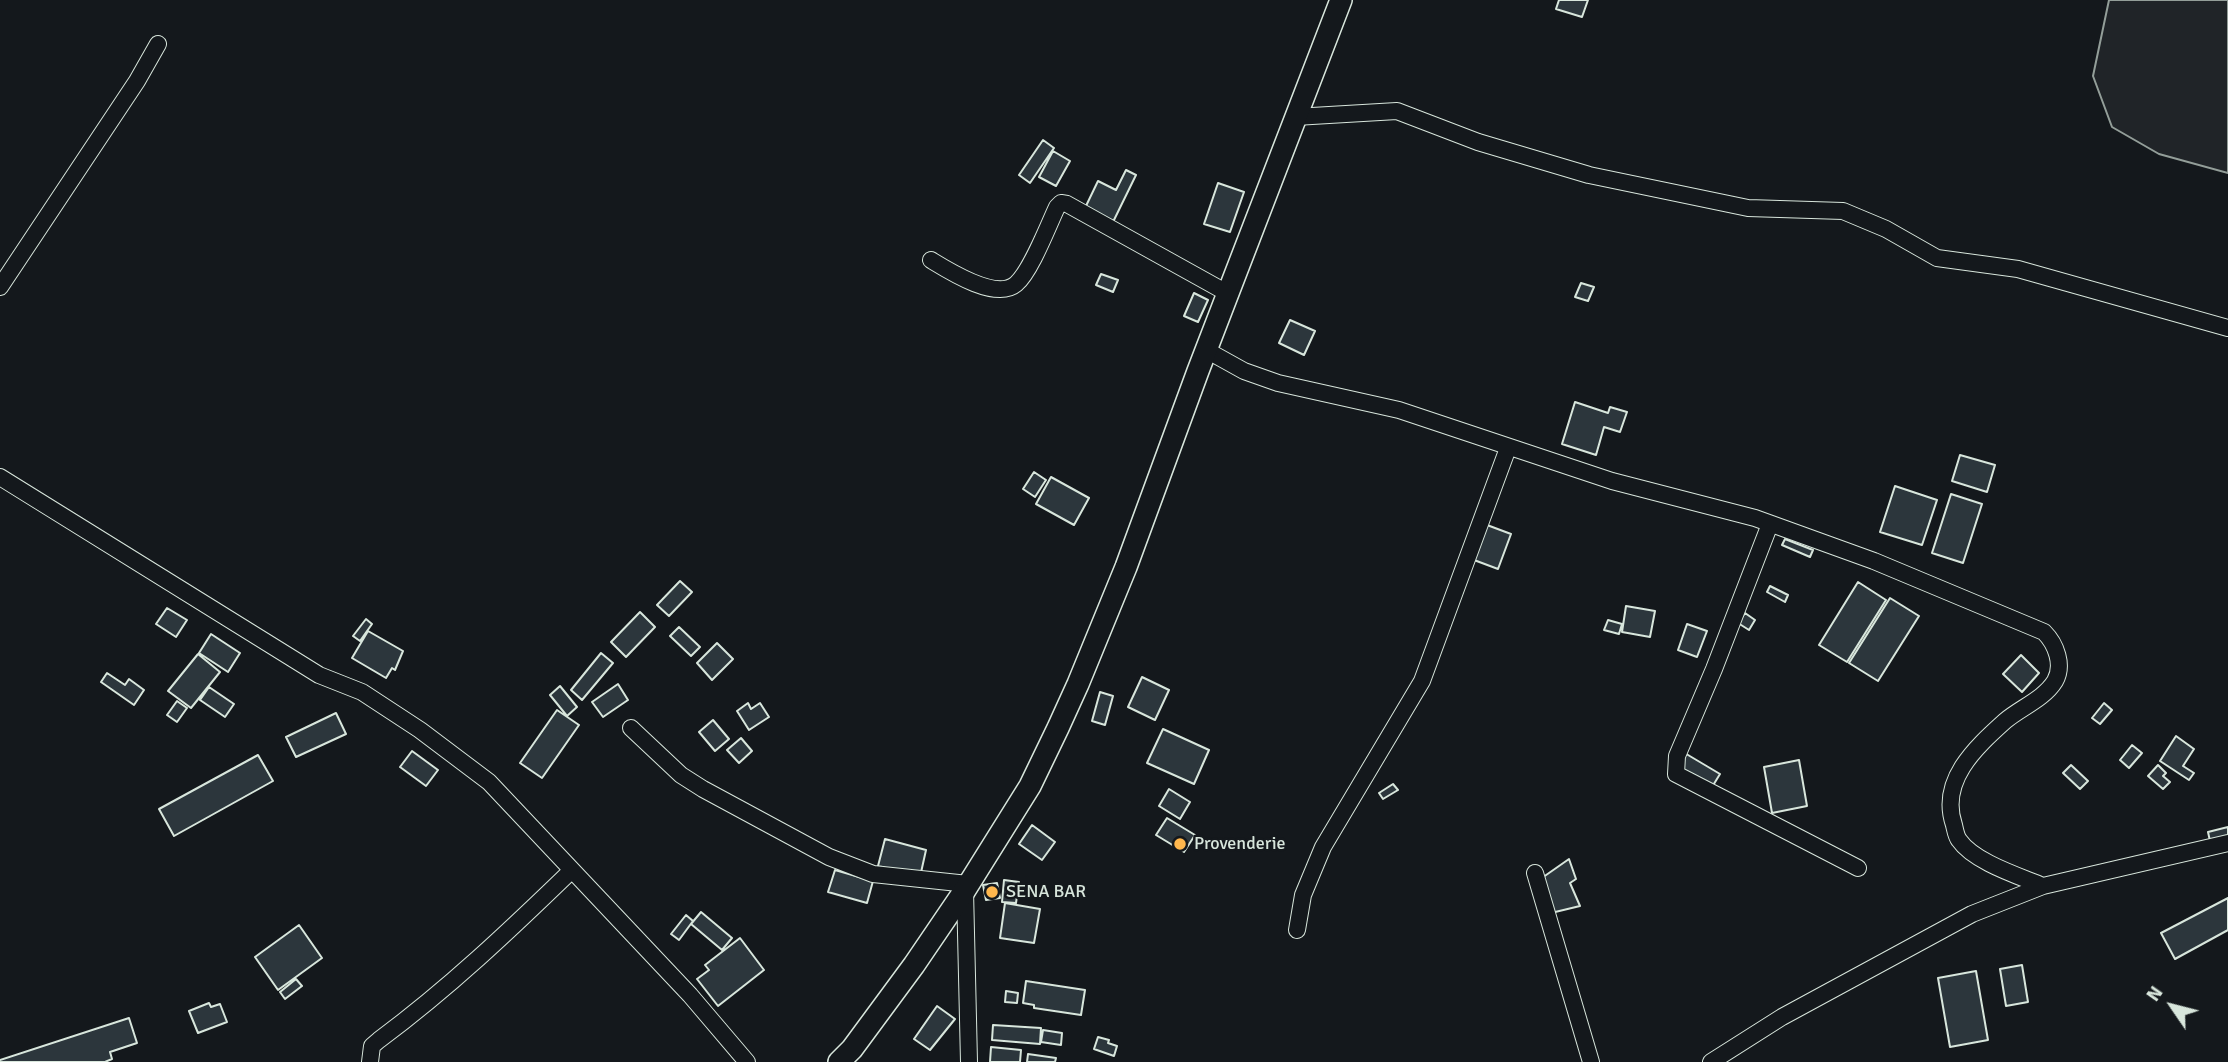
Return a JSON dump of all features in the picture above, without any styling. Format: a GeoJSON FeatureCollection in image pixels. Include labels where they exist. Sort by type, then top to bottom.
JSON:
{"type":"FeatureCollection","features":[{"type":"Feature","properties":{"kind":"main road"},"geometry":{"type":"LineString","coordinates":[[839,1062],[852,1049],[914,965],[1030,786],[1078,684],[1126,566],[1294,117],[1341,0]]}},
{"type":"Feature","properties":{"kind":"street"},"geometry":{"type":"LineString","coordinates":[[0,287],[137,81],[158,44]]}},
{"type":"Feature","properties":{"kind":"street"},"geometry":{"type":"LineString","coordinates":[[1294,117],[1397,111],[1478,142],[1589,175],[1748,208],[1843,211],[1886,229],[1937,258],[2018,269],[2228,328]]}},
{"type":"Feature","properties":{"kind":"street"},"geometry":{"type":"LineString","coordinates":[[931,260],[980,285],[1007,288],[1016,284],[1027,267],[1057,207],[1067,204],[1229,294]]}},
{"type":"Feature","properties":{"kind":"street"},"geometry":{"type":"LineString","coordinates":[[1208,351],[1244,370],[1278,383],[1399,410],[1612,481],[1770,524],[1874,561],[2044,632],[2053,641],[2057,652],[2058,669],[2055,681],[2006,720],[1966,760],[1951,788],[1950,815],[1959,840],[1979,857],[2043,886]]}},
{"type":"Feature","properties":{"kind":"street"},"geometry":{"type":"LineString","coordinates":[[1297,930],[1303,895],[1323,848],[1422,681],[1508,448]]}},
{"type":"Feature","properties":{"kind":"street"},"geometry":{"type":"LineString","coordinates":[[0,477],[237,626],[318,674],[362,692],[420,730],[489,782],[690,995],[747,1062]]}},
{"type":"Feature","properties":{"kind":"street"},"geometry":{"type":"LineString","coordinates":[[1770,524],[1677,756],[1676,774],[1858,868]]}},
{"type":"Feature","properties":{"kind":"street"},"geometry":{"type":"LineString","coordinates":[[631,728],[681,775],[829,857],[873,874],[966,887],[969,1062]]}},
{"type":"Feature","properties":{"kind":"street"},"geometry":{"type":"LineString","coordinates":[[1711,1062],[1782,1017],[1972,914],[2043,886],[2228,843]]}},
{"type":"Feature","properties":{"kind":"street"},"geometry":{"type":"LineString","coordinates":[[370,1062],[372,1046],[429,1003],[483,956],[572,870]]}},
{"type":"Feature","properties":{"kind":"street"},"geometry":{"type":"LineString","coordinates":[[1535,873],[1591,1062]]}},
{"type":"Feature","properties":{"kind":"shaded area"},"geometry":{"type":"Polygon","coordinates":[[[2109,0],[2228,0],[2228,173],[2159,154],[2112,127],[2093,76],[2109,0]]]}},
{"type":"Feature","properties":{"kind":"building"},"geometry":{"type":"Polygon","coordinates":[[[1559,0],[1588,0],[1582,17],[1556,9],[1559,0]]]}},
{"type":"Feature","properties":{"kind":"building"},"geometry":{"type":"Polygon","coordinates":[[[1043,140],[1054,148],[1030,183],[1019,175],[1043,140]]]}},
{"type":"Feature","properties":{"kind":"building"},"geometry":{"type":"Polygon","coordinates":[[[1053,151],[1070,161],[1056,186],[1039,177],[1053,151]]]}},
{"type":"Feature","properties":{"kind":"building"},"geometry":{"type":"Polygon","coordinates":[[[1126,170],[1136,175],[1113,222],[1085,208],[1098,181],[1116,190],[1126,170]]]}},
{"type":"Feature","properties":{"kind":"building"},"geometry":{"type":"Polygon","coordinates":[[[1218,183],[1244,192],[1230,232],[1204,224],[1218,183]]]}},
{"type":"Feature","properties":{"kind":"building"},"geometry":{"type":"Polygon","coordinates":[[[1101,274],[1118,280],[1113,292],[1096,285],[1101,274]]]}},
{"type":"Feature","properties":{"kind":"building"},"geometry":{"type":"Polygon","coordinates":[[[1581,283],[1594,287],[1588,301],[1575,297],[1581,283]]]}},
{"type":"Feature","properties":{"kind":"building"},"geometry":{"type":"Polygon","coordinates":[[[1194,293],[1208,300],[1198,322],[1184,316],[1194,293]]]}},
{"type":"Feature","properties":{"kind":"building"},"geometry":{"type":"Polygon","coordinates":[[[1290,320],[1315,331],[1304,355],[1279,343],[1290,320]]]}},
{"type":"Feature","properties":{"kind":"building"},"geometry":{"type":"Polygon","coordinates":[[[1575,402],[1608,413],[1610,407],[1627,412],[1620,432],[1604,427],[1596,455],[1562,444],[1575,402]]]}},
{"type":"Feature","properties":{"kind":"building"},"geometry":{"type":"Polygon","coordinates":[[[1960,455],[1995,465],[1987,492],[1952,481],[1960,455]]]}},
{"type":"Feature","properties":{"kind":"building"},"geometry":{"type":"Polygon","coordinates":[[[1034,472],[1046,480],[1035,497],[1023,489],[1034,472]]]}},
{"type":"Feature","properties":{"kind":"building"},"geometry":{"type":"Polygon","coordinates":[[[1051,477],[1089,498],[1074,525],[1036,504],[1051,477]]]}},
{"type":"Feature","properties":{"kind":"building"},"geometry":{"type":"Polygon","coordinates":[[[1895,486],[1937,500],[1922,545],[1880,532],[1895,486]]]}},
{"type":"Feature","properties":{"kind":"building"},"geometry":{"type":"Polygon","coordinates":[[[1951,494],[1982,504],[1963,563],[1932,553],[1951,494]]]}},
{"type":"Feature","properties":{"kind":"building"},"geometry":{"type":"Polygon","coordinates":[[[1487,525],[1511,534],[1498,569],[1474,560],[1487,525]]]}},
{"type":"Feature","properties":{"kind":"building"},"geometry":{"type":"Polygon","coordinates":[[[1785,539],[1813,550],[1810,557],[1782,545],[1785,539]]]}},
{"type":"Feature","properties":{"kind":"building"},"geometry":{"type":"Polygon","coordinates":[[[680,581],[692,592],[669,616],[657,605],[680,581]]]}},
{"type":"Feature","properties":{"kind":"building"},"geometry":{"type":"Polygon","coordinates":[[[1858,582],[1886,600],[1847,662],[1819,645],[1858,582]]]}},
{"type":"Feature","properties":{"kind":"building"},"geometry":{"type":"Polygon","coordinates":[[[1770,586],[1788,595],[1785,602],[1767,592],[1770,586]]]}},
{"type":"Feature","properties":{"kind":"building"},"geometry":{"type":"Polygon","coordinates":[[[1890,598],[1919,616],[1878,681],[1849,663],[1890,598]]]}},
{"type":"Feature","properties":{"kind":"building"},"geometry":{"type":"Polygon","coordinates":[[[1626,606],[1655,611],[1650,637],[1622,632],[1626,606]]]}},
{"type":"Feature","properties":{"kind":"building"},"geometry":{"type":"Polygon","coordinates":[[[167,608],[187,620],[176,637],[156,624],[167,608]]]}},
{"type":"Feature","properties":{"kind":"building"},"geometry":{"type":"Polygon","coordinates":[[[640,612],[655,627],[626,657],[611,642],[640,612]]]}},
{"type":"Feature","properties":{"kind":"building"},"geometry":{"type":"Polygon","coordinates":[[[1745,613],[1755,620],[1749,630],[1738,623],[1745,613]]]}},
{"type":"Feature","properties":{"kind":"building"},"geometry":{"type":"Polygon","coordinates":[[[366,619],[372,624],[360,641],[353,636],[366,619]]]}},
{"type":"Feature","properties":{"kind":"building"},"geometry":{"type":"Polygon","coordinates":[[[1608,620],[1622,624],[1619,634],[1604,630],[1608,620]]]}},
{"type":"Feature","properties":{"kind":"building"},"geometry":{"type":"Polygon","coordinates":[[[1687,624],[1707,631],[1697,657],[1678,650],[1687,624]]]}},
{"type":"Feature","properties":{"kind":"building"},"geometry":{"type":"Polygon","coordinates":[[[679,627],[700,647],[691,656],[670,636],[679,627]]]}},
{"type":"Feature","properties":{"kind":"building"},"geometry":{"type":"Polygon","coordinates":[[[368,631],[403,651],[395,670],[392,668],[386,678],[352,658],[368,631]]]}},
{"type":"Feature","properties":{"kind":"building"},"geometry":{"type":"Polygon","coordinates":[[[211,634],[240,653],[228,672],[199,653],[211,634]]]}},
{"type":"Feature","properties":{"kind":"building"},"geometry":{"type":"Polygon","coordinates":[[[717,643],[733,659],[712,680],[697,663],[717,643]]]}},
{"type":"Feature","properties":{"kind":"building"},"geometry":{"type":"Polygon","coordinates":[[[601,653],[613,663],[582,700],[571,690],[601,653]]]}},
{"type":"Feature","properties":{"kind":"building"},"geometry":{"type":"Polygon","coordinates":[[[198,654],[220,672],[191,708],[168,691],[198,654]]]}},
{"type":"Feature","properties":{"kind":"building"},"geometry":{"type":"Polygon","coordinates":[[[2021,655],[2039,673],[2022,692],[2003,674],[2021,655]]]}},
{"type":"Feature","properties":{"kind":"building"},"geometry":{"type":"Polygon","coordinates":[[[107,673],[125,685],[129,679],[144,690],[134,705],[101,682],[107,673]]]}},
{"type":"Feature","properties":{"kind":"building"},"geometry":{"type":"Polygon","coordinates":[[[1142,677],[1169,690],[1155,720],[1128,707],[1142,677]]]}},
{"type":"Feature","properties":{"kind":"building"},"geometry":{"type":"Polygon","coordinates":[[[618,684],[628,700],[603,717],[592,702],[618,684]]]}},
{"type":"Feature","properties":{"kind":"building"},"geometry":{"type":"Polygon","coordinates":[[[560,686],[577,707],[567,716],[550,695],[560,686]]]}},
{"type":"Feature","properties":{"kind":"building"},"geometry":{"type":"Polygon","coordinates":[[[209,687],[234,704],[225,717],[200,700],[209,687]]]}},
{"type":"Feature","properties":{"kind":"building"},"geometry":{"type":"Polygon","coordinates":[[[1100,692],[1113,696],[1105,725],[1092,721],[1100,692]]]}},
{"type":"Feature","properties":{"kind":"building"},"geometry":{"type":"Polygon","coordinates":[[[177,701],[187,708],[177,722],[167,715],[177,701]]]}},
{"type":"Feature","properties":{"kind":"building"},"geometry":{"type":"Polygon","coordinates":[[[748,703],[751,709],[760,703],[769,717],[749,730],[737,711],[748,703]]]}},
{"type":"Feature","properties":{"kind":"building"},"geometry":{"type":"Polygon","coordinates":[[[2104,703],[2112,710],[2100,724],[2092,718],[2104,703]]]}},
{"type":"Feature","properties":{"kind":"building"},"geometry":{"type":"Polygon","coordinates":[[[557,710],[579,725],[542,778],[520,763],[557,710]]]}},
{"type":"Feature","properties":{"kind":"building"},"geometry":{"type":"Polygon","coordinates":[[[336,713],[346,734],[296,757],[286,737],[336,713]]]}},
{"type":"Feature","properties":{"kind":"building"},"geometry":{"type":"Polygon","coordinates":[[[713,720],[729,739],[715,751],[699,732],[713,720]]]}},
{"type":"Feature","properties":{"kind":"building"},"geometry":{"type":"Polygon","coordinates":[[[1163,729],[1209,750],[1194,784],[1147,763],[1163,729]]]}},
{"type":"Feature","properties":{"kind":"building"},"geometry":{"type":"Polygon","coordinates":[[[2176,736],[2194,749],[2183,766],[2194,773],[2189,780],[2160,761],[2176,736]]]}},
{"type":"Feature","properties":{"kind":"building"},"geometry":{"type":"Polygon","coordinates":[[[741,738],[752,751],[739,763],[727,750],[741,738]]]}},
{"type":"Feature","properties":{"kind":"building"},"geometry":{"type":"Polygon","coordinates":[[[2132,745],[2142,753],[2129,768],[2120,760],[2132,745]]]}},
{"type":"Feature","properties":{"kind":"building"},"geometry":{"type":"Polygon","coordinates":[[[412,751],[438,770],[426,786],[400,767],[412,751]]]}},
{"type":"Feature","properties":{"kind":"building"},"geometry":{"type":"Polygon","coordinates":[[[1683,752],[1720,774],[1709,792],[1672,770],[1683,752]]]}},
{"type":"Feature","properties":{"kind":"building"},"geometry":{"type":"Polygon","coordinates":[[[258,755],[273,781],[174,836],[159,809],[258,755]]]}},
{"type":"Feature","properties":{"kind":"building"},"geometry":{"type":"Polygon","coordinates":[[[1799,760],[1807,806],[1772,813],[1764,767],[1799,760]]]}},
{"type":"Feature","properties":{"kind":"building"},"geometry":{"type":"Polygon","coordinates":[[[2071,765],[2088,781],[2080,789],[2063,773],[2071,765]]]}},
{"type":"Feature","properties":{"kind":"building"},"geometry":{"type":"Polygon","coordinates":[[[2158,765],[2166,773],[2163,776],[2170,782],[2163,789],[2148,776],[2158,765]]]}},
{"type":"Feature","properties":{"kind":"building"},"geometry":{"type":"Polygon","coordinates":[[[1393,784],[1398,790],[1383,799],[1379,793],[1393,784]]]}},
{"type":"Feature","properties":{"kind":"building"},"geometry":{"type":"Polygon","coordinates":[[[1169,789],[1190,802],[1180,819],[1159,806],[1169,789]]]}},
{"type":"Feature","properties":{"kind":"building","name":"Provenderie"},"geometry":{"type":"Polygon","coordinates":[[[1167,818],[1195,835],[1184,852],[1156,835],[1167,818]]]}},
{"type":"Feature","properties":{"kind":"building"},"geometry":{"type":"Polygon","coordinates":[[[1032,825],[1055,842],[1042,860],[1019,844],[1032,825]]]}},
{"type":"Feature","properties":{"kind":"building"},"geometry":{"type":"Polygon","coordinates":[[[2228,827],[2228,837],[2210,841],[2208,832],[2228,827]]]}},
{"type":"Feature","properties":{"kind":"building"},"geometry":{"type":"Polygon","coordinates":[[[885,839],[926,850],[920,877],[878,866],[885,839]]]}},
{"type":"Feature","properties":{"kind":"building"},"geometry":{"type":"Polygon","coordinates":[[[1569,859],[1576,879],[1570,883],[1580,906],[1551,913],[1539,880],[1569,859]]]}},
{"type":"Feature","properties":{"kind":"building"},"geometry":{"type":"Polygon","coordinates":[[[835,870],[873,881],[867,903],[828,892],[835,870]]]}},
{"type":"Feature","properties":{"kind":"building"},"geometry":{"type":"Polygon","coordinates":[[[1004,880],[1019,882],[1016,903],[1002,902],[1004,880]]]}},
{"type":"Feature","properties":{"kind":"building","name":"SENA BAR"},"geometry":{"type":"Polygon","coordinates":[[[997,883],[1000,898],[986,900],[983,885],[997,883]]]}},
{"type":"Feature","properties":{"kind":"building"},"geometry":{"type":"Polygon","coordinates":[[[2228,898],[2228,930],[2175,959],[2161,933],[2228,898]]]}},
{"type":"Feature","properties":{"kind":"building"},"geometry":{"type":"Polygon","coordinates":[[[1005,903],[1040,909],[1034,943],[1000,938],[1005,903]]]}},
{"type":"Feature","properties":{"kind":"building"},"geometry":{"type":"Polygon","coordinates":[[[701,912],[732,938],[722,950],[691,924],[701,912]]]}},
{"type":"Feature","properties":{"kind":"building"},"geometry":{"type":"Polygon","coordinates":[[[686,915],[693,921],[679,940],[671,934],[686,915]]]}},
{"type":"Feature","properties":{"kind":"building"},"geometry":{"type":"Polygon","coordinates":[[[299,925],[322,958],[278,990],[255,957],[299,925]]]}},
{"type":"Feature","properties":{"kind":"building"},"geometry":{"type":"Polygon","coordinates":[[[740,938],[764,970],[718,1006],[697,979],[709,970],[705,965],[740,938]]]}},
{"type":"Feature","properties":{"kind":"building"},"geometry":{"type":"Polygon","coordinates":[[[2022,965],[2028,1002],[2006,1006],[2000,969],[2022,965]]]}},
{"type":"Feature","properties":{"kind":"building"},"geometry":{"type":"Polygon","coordinates":[[[1976,971],[1988,1040],[1950,1047],[1938,978],[1976,971]]]}},
{"type":"Feature","properties":{"kind":"building"},"geometry":{"type":"Polygon","coordinates":[[[296,979],[302,986],[285,999],[280,992],[296,979]]]}},
{"type":"Feature","properties":{"kind":"building"},"geometry":{"type":"Polygon","coordinates":[[[1026,981],[1085,990],[1081,1015],[1034,1008],[1034,1005],[1023,1003],[1026,981]]]}},
{"type":"Feature","properties":{"kind":"building"},"geometry":{"type":"Polygon","coordinates":[[[1006,991],[1018,993],[1017,1003],[1005,1002],[1006,991]]]}},
{"type":"Feature","properties":{"kind":"building"},"geometry":{"type":"Polygon","coordinates":[[[209,1003],[211,1007],[220,1004],[227,1022],[198,1033],[189,1011],[209,1003]]]}},
{"type":"Feature","properties":{"kind":"building"},"geometry":{"type":"Polygon","coordinates":[[[937,1006],[955,1019],[930,1050],[914,1039],[937,1006]]]}},
{"type":"Feature","properties":{"kind":"building"},"geometry":{"type":"Polygon","coordinates":[[[129,1018],[137,1043],[110,1052],[112,1059],[105,1062],[0,1062],[0,1060],[129,1018]]]}},
{"type":"Feature","properties":{"kind":"building"},"geometry":{"type":"Polygon","coordinates":[[[993,1025],[1041,1028],[1040,1044],[992,1040],[993,1025]]]}},
{"type":"Feature","properties":{"kind":"building"},"geometry":{"type":"Polygon","coordinates":[[[1043,1030],[1062,1033],[1061,1045],[1041,1042],[1043,1030]]]}},
{"type":"Feature","properties":{"kind":"building"},"geometry":{"type":"Polygon","coordinates":[[[1098,1037],[1117,1046],[1114,1056],[1094,1049],[1098,1037]]]}},
{"type":"Feature","properties":{"kind":"building"},"geometry":{"type":"Polygon","coordinates":[[[991,1047],[1021,1050],[1020,1062],[990,1062],[991,1047]]]}},
{"type":"Feature","properties":{"kind":"building"},"geometry":{"type":"Polygon","coordinates":[[[1028,1054],[1056,1058],[1055,1062],[1027,1062],[1028,1054]]]}},
{"type":"Feature","properties":{"kind":"place","name":"Provenderie"},"geometry":{"type":"Point","coordinates":[1180,844]}},
{"type":"Feature","properties":{"kind":"place","name":"SENA BAR"},"geometry":{"type":"Point","coordinates":[992,892]}}]}
